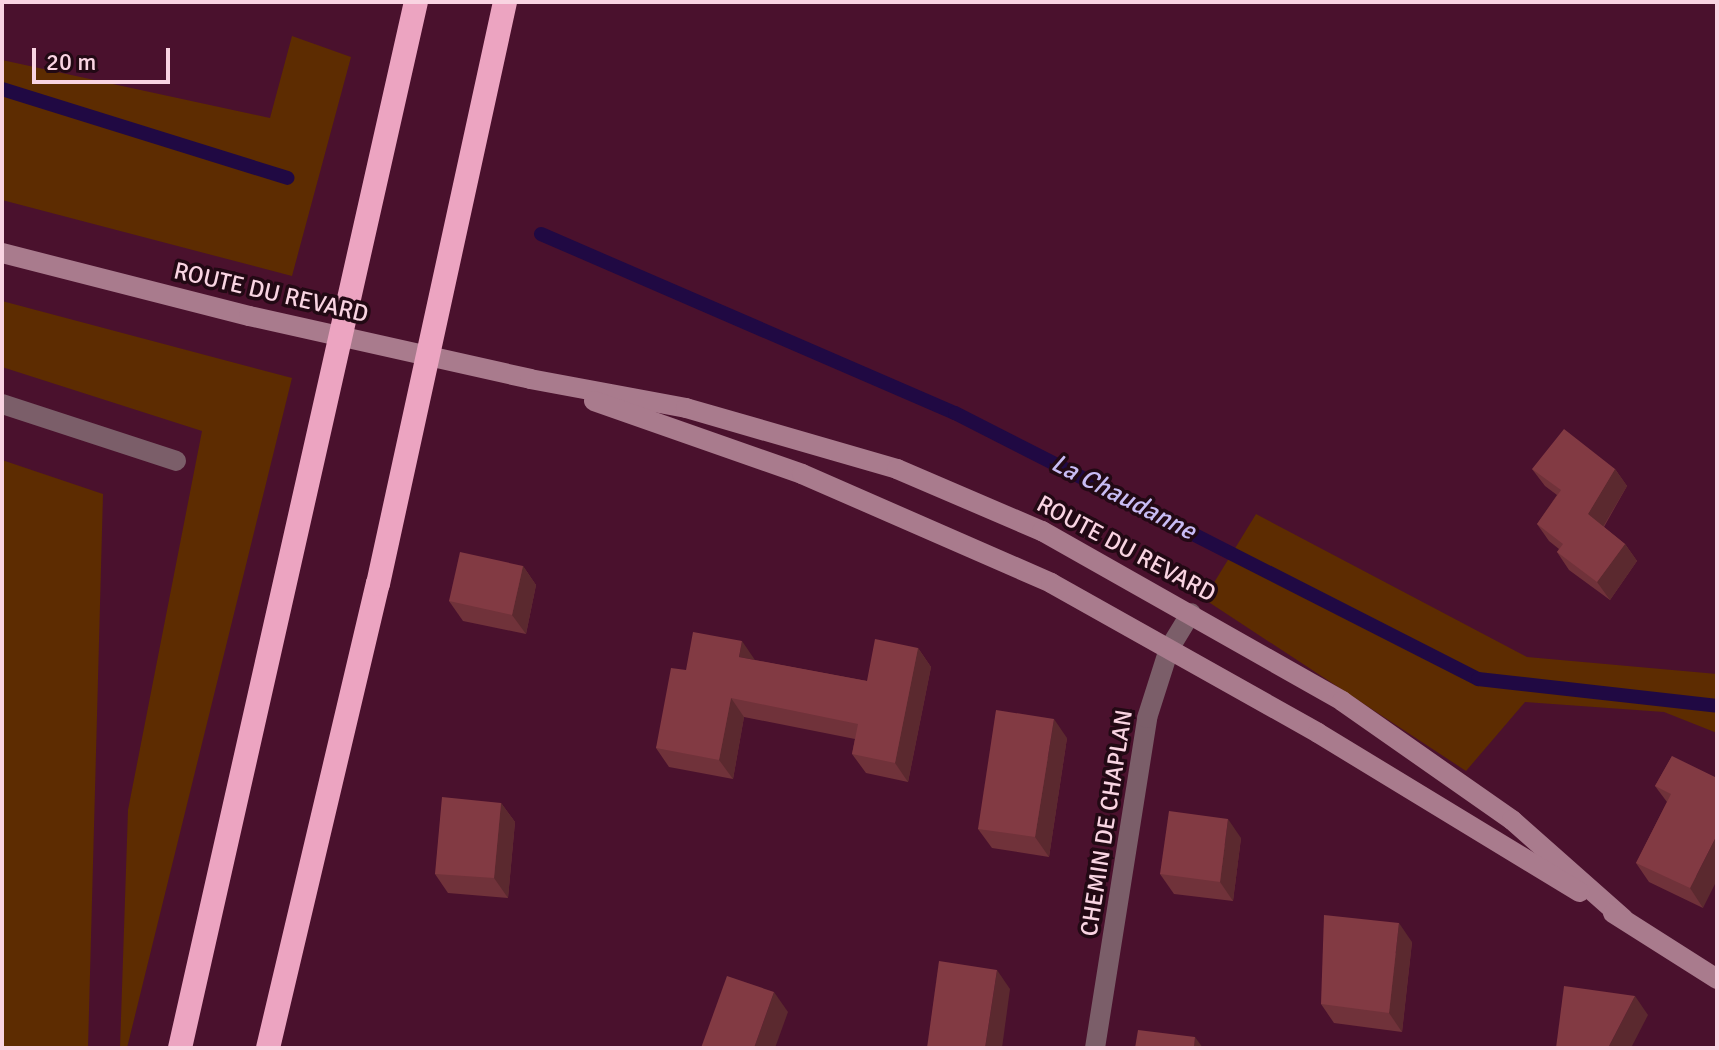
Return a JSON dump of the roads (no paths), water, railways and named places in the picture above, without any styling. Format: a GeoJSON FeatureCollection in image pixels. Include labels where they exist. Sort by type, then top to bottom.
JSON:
{"type":"FeatureCollection","features":[{"type":"Feature","properties":{"kind":"highway"},"geometry":{"type":"LineString","coordinates":[[180,1048],[416,2]]}},
{"type":"Feature","properties":{"kind":"highway"},"geometry":{"type":"LineString","coordinates":[[268,1048],[378,584],[505,2]]}},
{"type":"Feature","properties":{"kind":"main road","name":"ROUTE DU REVARD"},"geometry":{"type":"LineString","coordinates":[[2,253],[249,316],[530,379],[686,408],[897,469],[1042,531],[1191,613],[1419,750],[1512,820],[1624,919]]}},
{"type":"Feature","properties":{"kind":"main road","name":"ROUTE DU REVARD"},"geometry":{"type":"LineString","coordinates":[[530,379],[802,474],[949,534],[1051,583],[1169,649],[1624,919],[1717,979]]}},
{"type":"Feature","properties":{"kind":"street"},"geometry":{"type":"LineString","coordinates":[[2,404],[176,461]]}},
{"type":"Feature","properties":{"kind":"street","name":"CHEMIN DE CHAPLAN"},"geometry":{"type":"LineString","coordinates":[[1095,1048],[1147,718],[1169,649],[1191,613]]}},
{"type":"Feature","properties":{"kind":"waterway"},"geometry":{"type":"LineString","coordinates":[[2,89],[287,178]]}},
{"type":"Feature","properties":{"kind":"waterway","name":"La Chaudanne"},"geometry":{"type":"LineString","coordinates":[[541,234],[955,413],[1478,679],[1717,706]]}}]}
